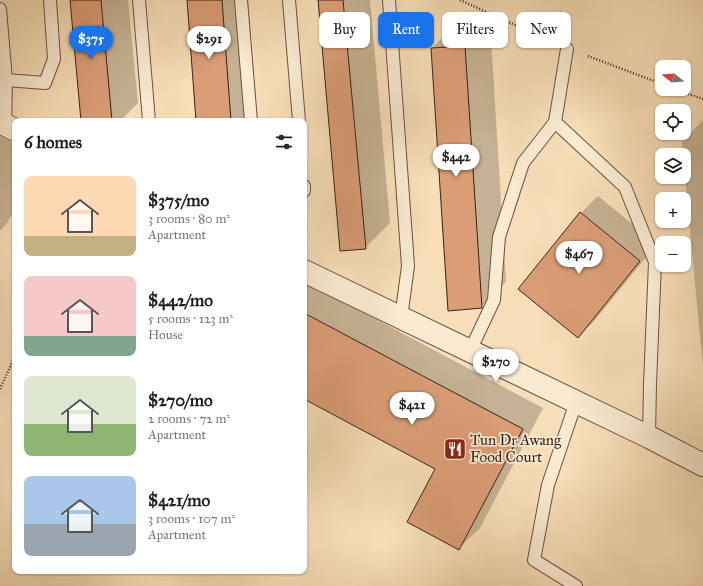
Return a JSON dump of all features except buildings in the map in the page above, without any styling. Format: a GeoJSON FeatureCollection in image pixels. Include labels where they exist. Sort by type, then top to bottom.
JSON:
{"type":"FeatureCollection","features":[{"type":"Feature","properties":{"kind":"street"},"geometry":{"type":"LineString","coordinates":[[307,273],[649,437],[703,465]]}},
{"type":"Feature","properties":{"kind":"lane"},"geometry":{"type":"LineString","coordinates":[[6,80],[45,83],[54,59],[50,0]]}},
{"type":"Feature","properties":{"kind":"lane"},"geometry":{"type":"LineString","coordinates":[[138,0],[149,118]]}},
{"type":"Feature","properties":{"kind":"lane"},"geometry":{"type":"LineString","coordinates":[[241,0],[251,118]]}},
{"type":"Feature","properties":{"kind":"lane"},"geometry":{"type":"LineString","coordinates":[[289,0],[299,118]]}},
{"type":"Feature","properties":{"kind":"lane"},"geometry":{"type":"LineString","coordinates":[[389,0],[408,266],[401,318]]}},
{"type":"Feature","properties":{"kind":"lane"},"geometry":{"type":"LineString","coordinates":[[0,9],[6,80],[7,126]]}},
{"type":"Feature","properties":{"kind":"lane"},"geometry":{"type":"LineString","coordinates":[[470,351],[494,300],[498,237],[522,164],[555,122],[567,48]]}},
{"type":"Feature","properties":{"kind":"lane"},"geometry":{"type":"LineString","coordinates":[[555,122],[625,187],[655,262],[649,437]]}},
{"type":"Feature","properties":{"kind":"lane"},"geometry":{"type":"LineString","coordinates":[[576,402],[548,485],[534,560],[576,586]]}},
{"type":"Feature","properties":{"kind":"path"},"geometry":{"type":"LineString","coordinates":[[691,95],[703,99]]}},
{"type":"Feature","properties":{"kind":"path"},"geometry":{"type":"LineString","coordinates":[[0,389],[12,363]]}},
{"type":"Feature","properties":{"kind":"place","name":"Tun Dr Awang Food Court"},"geometry":{"type":"Point","coordinates":[455,449]}}]}
